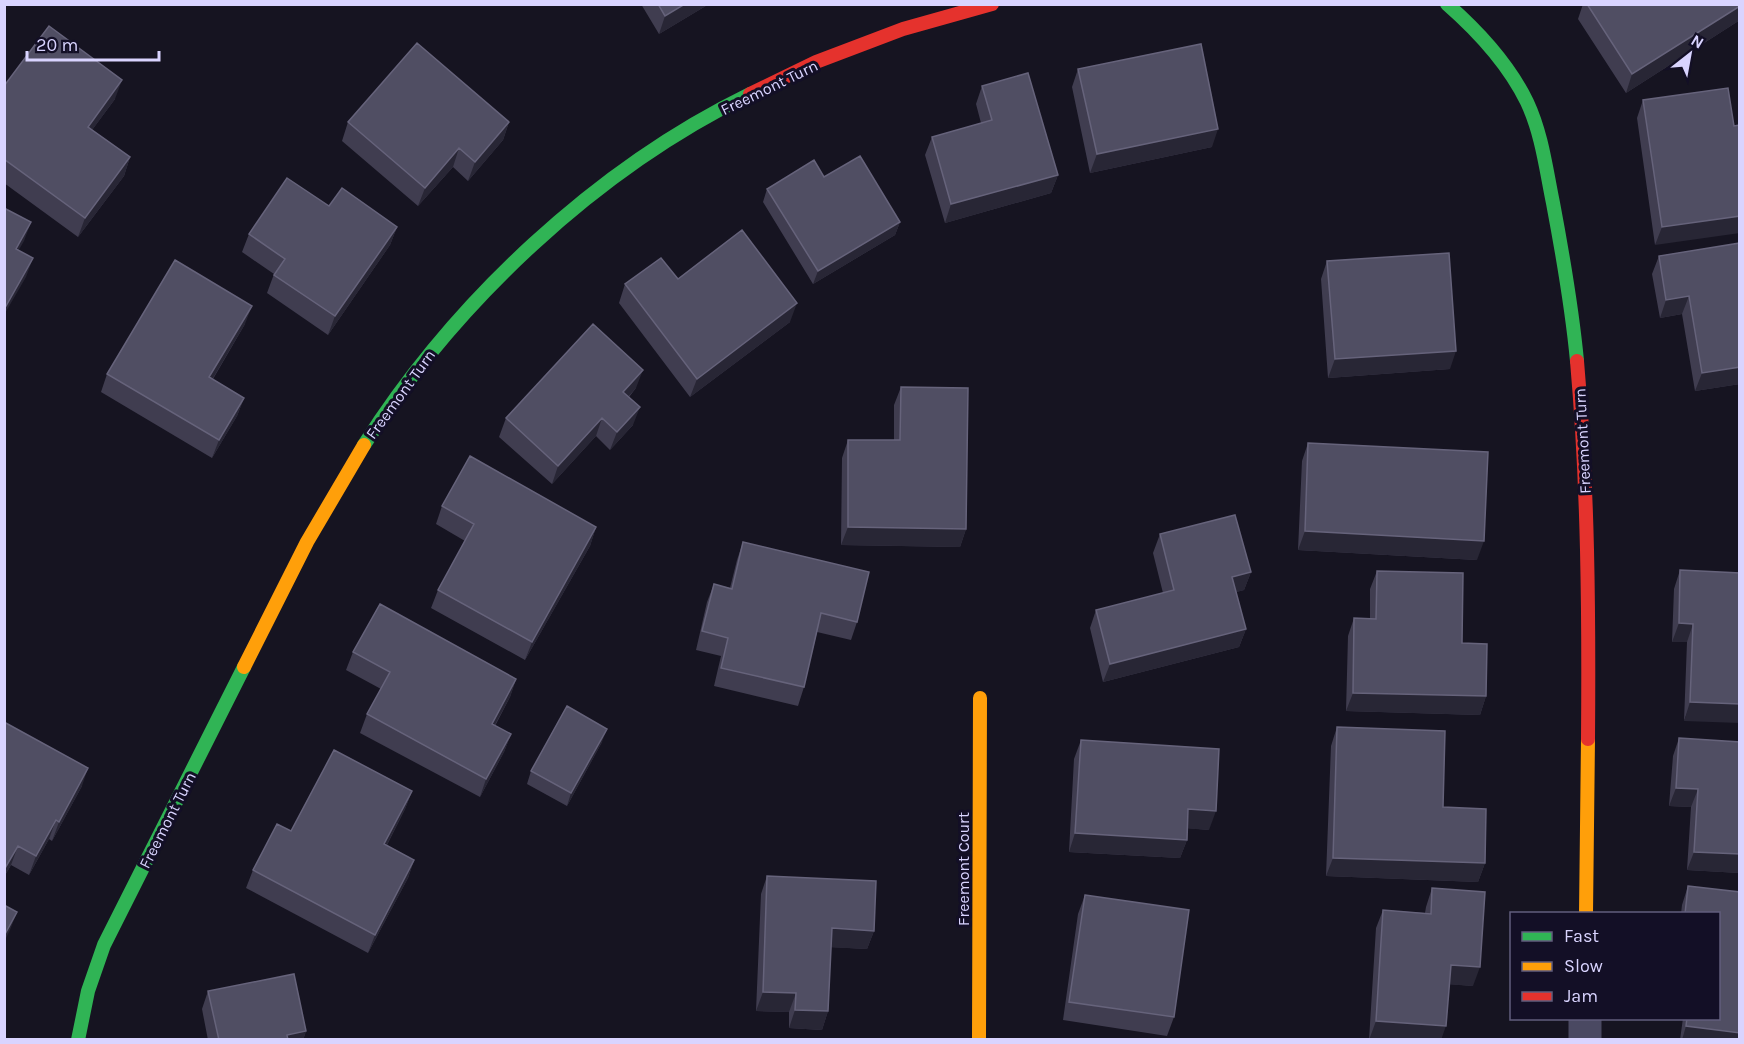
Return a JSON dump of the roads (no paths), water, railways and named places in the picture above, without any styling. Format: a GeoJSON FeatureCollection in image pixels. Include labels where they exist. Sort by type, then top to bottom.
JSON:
{"type":"FeatureCollection","features":[{"type":"Feature","properties":{"kind":"street","name":"Freemont Turn"},"geometry":{"type":"LineString","coordinates":[[78,1040],[90,977],[104,945],[303,548],[351,465],[387,409],[465,309],[506,268],[591,195],[680,134],[721,110],[763,88],[863,43],[942,16],[992,4]]}},
{"type":"Feature","properties":{"kind":"street","name":"Freemont Turn"},"geometry":{"type":"LineString","coordinates":[[1447,4],[1489,43],[1510,72],[1528,105],[1538,133],[1565,261],[1579,392],[1586,528],[1588,596],[1586,912]]}},
{"type":"Feature","properties":{"kind":"street","name":"Freemont Court"},"geometry":{"type":"LineString","coordinates":[[979,1040],[980,698]]}},
{"type":"Feature","properties":{"kind":"street"},"geometry":{"type":"LineString","coordinates":[[1585,1020],[1585,1040]]}}]}
